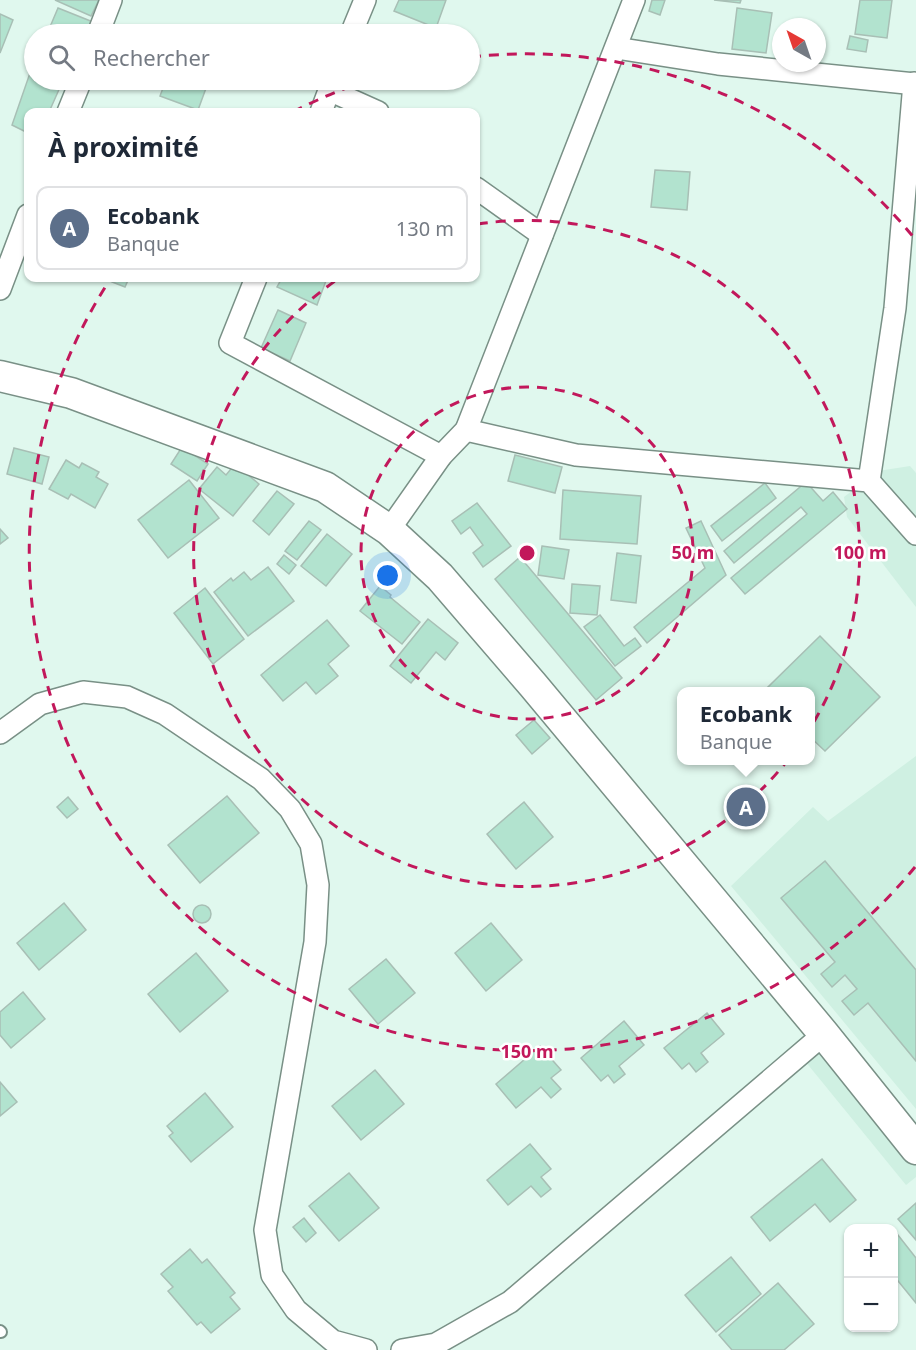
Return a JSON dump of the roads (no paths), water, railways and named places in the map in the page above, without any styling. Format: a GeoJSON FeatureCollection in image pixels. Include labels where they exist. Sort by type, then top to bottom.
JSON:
{"type":"FeatureCollection","features":[{"type":"Feature","properties":{"kind":"main road"},"geometry":{"type":"LineString","coordinates":[[0,376],[71,393],[325,487],[389,530],[440,577],[533,685],[824,1034],[916,1149]]}},
{"type":"Feature","properties":{"kind":"street"},"geometry":{"type":"LineString","coordinates":[[102,24],[111,0]]}},
{"type":"Feature","properties":{"kind":"street"},"geometry":{"type":"LineString","coordinates":[[355,24],[364,0]]}},
{"type":"Feature","properties":{"kind":"street"},"geometry":{"type":"LineString","coordinates":[[389,530],[441,456],[466,430],[634,0]]}},
{"type":"Feature","properties":{"kind":"street"},"geometry":{"type":"LineString","coordinates":[[616,48],[718,64],[915,84],[895,309],[869,481]]}},
{"type":"Feature","properties":{"kind":"street"},"geometry":{"type":"LineString","coordinates":[[70,108],[77,90]]}},
{"type":"Feature","properties":{"kind":"street"},"geometry":{"type":"LineString","coordinates":[[322,108],[329,90]]}},
{"type":"Feature","properties":{"kind":"street"},"geometry":{"type":"LineString","coordinates":[[340,90],[371,108]]}},
{"type":"Feature","properties":{"kind":"street"},"geometry":{"type":"LineString","coordinates":[[480,191],[542,235]]}},
{"type":"Feature","properties":{"kind":"street"},"geometry":{"type":"LineString","coordinates":[[0,289],[24,226]]}},
{"type":"Feature","properties":{"kind":"street"},"geometry":{"type":"LineString","coordinates":[[254,282],[230,343],[441,456]]}},
{"type":"Feature","properties":{"kind":"street"},"geometry":{"type":"LineString","coordinates":[[466,430],[576,455],[869,481],[916,534]]}},
{"type":"Feature","properties":{"kind":"street"},"geometry":{"type":"LineString","coordinates":[[0,732],[40,704],[82,692],[127,696],[165,714],[261,779],[290,809],[311,844],[318,885],[315,942],[265,1230],[272,1275],[296,1310],[333,1341],[366,1350]]}},
{"type":"Feature","properties":{"kind":"street"},"geometry":{"type":"LineString","coordinates":[[402,1350],[436,1344],[510,1302],[824,1034]]}},
{"type":"Feature","properties":{"kind":"place","name":"Ecobank"},"geometry":{"type":"Point","coordinates":[746,807]}}]}
